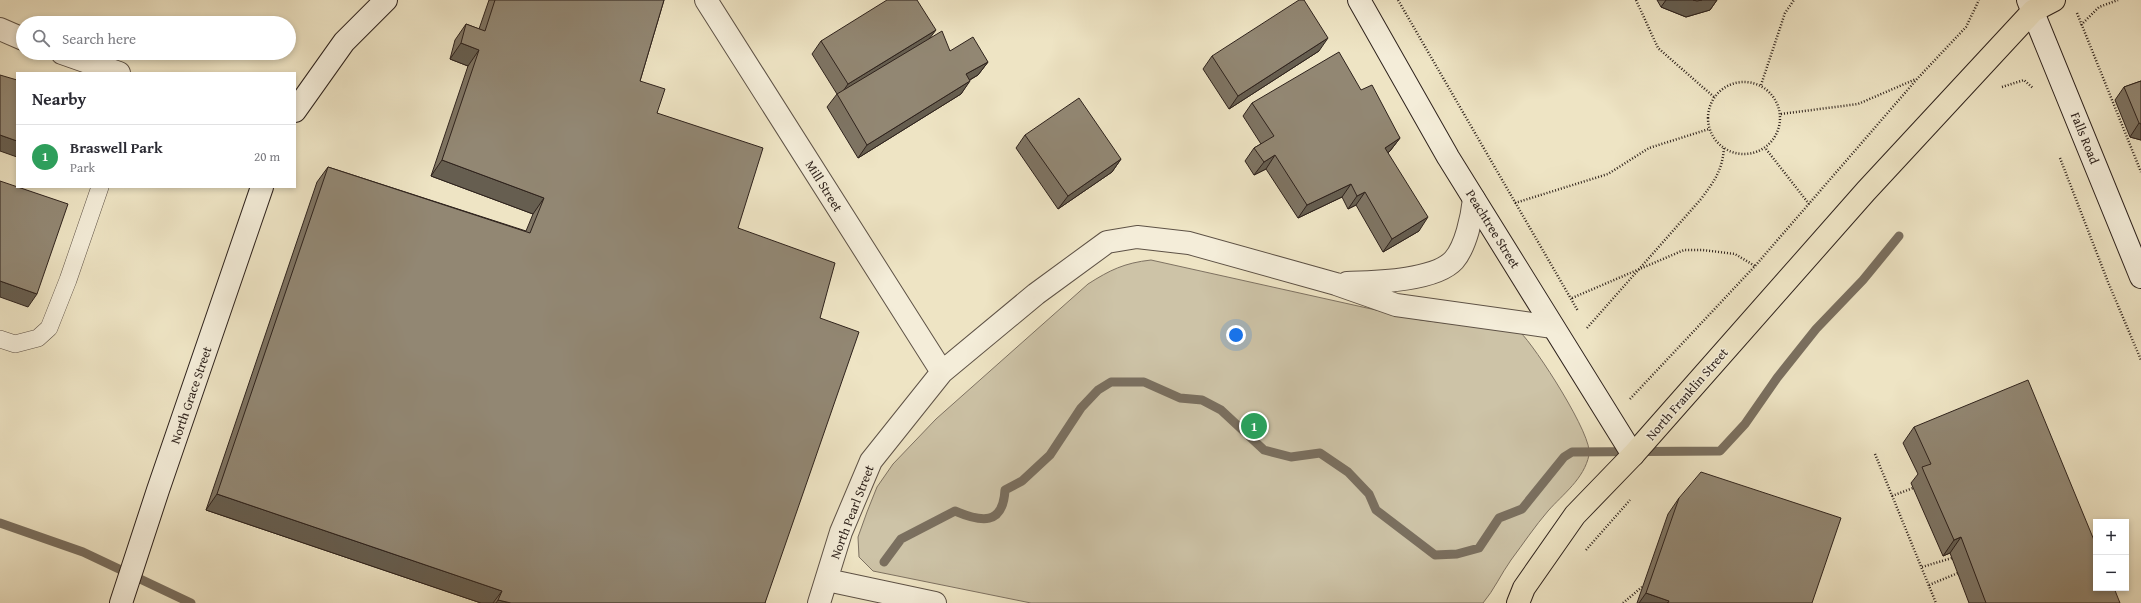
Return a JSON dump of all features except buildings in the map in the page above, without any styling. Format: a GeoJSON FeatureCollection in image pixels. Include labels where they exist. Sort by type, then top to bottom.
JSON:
{"type":"FeatureCollection","features":[{"type":"Feature","properties":{"kind":"main road","name":"North Franklin Street"},"geometry":{"type":"LineString","coordinates":[[1518,603],[1524,588],[1575,515],[1633,455],[2030,6],[2054,0]]}},
{"type":"Feature","properties":{"kind":"street"},"geometry":{"type":"LineString","coordinates":[[296,110],[344,42],[386,0]]}},
{"type":"Feature","properties":{"kind":"street","name":"Mill Street"},"geometry":{"type":"LineString","coordinates":[[706,0],[942,372]]}},
{"type":"Feature","properties":{"kind":"street","name":"Peachtree Street"},"geometry":{"type":"LineString","coordinates":[[1359,0],[1448,157],[1633,455]]}},
{"type":"Feature","properties":{"kind":"street","name":"Falls Road"},"geometry":{"type":"LineString","coordinates":[[2030,6],[2141,276]]}},
{"type":"Feature","properties":{"kind":"street"},"geometry":{"type":"LineString","coordinates":[[0,29],[16,35]]}},
{"type":"Feature","properties":{"kind":"street"},"geometry":{"type":"LineString","coordinates":[[82,60],[116,72]]}},
{"type":"Feature","properties":{"kind":"street","name":"North Grace Street"},"geometry":{"type":"LineString","coordinates":[[121,603],[158,490],[262,188]]}},
{"type":"Feature","properties":{"kind":"street"},"geometry":{"type":"LineString","coordinates":[[1336,284],[1396,281],[1439,270],[1454,260],[1462,244],[1471,225],[1474,199]]}},
{"type":"Feature","properties":{"kind":"street","name":"North Pearl Street"},"geometry":{"type":"LineString","coordinates":[[819,603],[841,532],[871,461],[942,372],[1036,294],[1107,242],[1137,237],[1189,243],[1336,284]]}},
{"type":"Feature","properties":{"kind":"street"},"geometry":{"type":"LineString","coordinates":[[1336,284],[1396,305],[1553,327]]}},
{"type":"Feature","properties":{"kind":"street"},"geometry":{"type":"LineString","coordinates":[[827,580],[934,603]]}},
{"type":"Feature","properties":{"kind":"lane"},"geometry":{"type":"LineString","coordinates":[[0,339],[15,344],[38,338],[49,328],[68,280],[100,188]]}},
{"type":"Feature","properties":{"kind":"path"},"geometry":{"type":"LineString","coordinates":[[1398,0],[1515,203],[1572,298],[1581,316]]}},
{"type":"Feature","properties":{"kind":"path"},"geometry":{"type":"LineString","coordinates":[[1636,0],[1658,48],[1714,97]]}},
{"type":"Feature","properties":{"kind":"path"},"geometry":{"type":"LineString","coordinates":[[1761,85],[1785,13],[1794,0]]}},
{"type":"Feature","properties":{"kind":"path"},"geometry":{"type":"LineString","coordinates":[[1627,393],[1631,400],[1755,266],[1917,79],[1966,26],[1978,0]]}},
{"type":"Feature","properties":{"kind":"path"},"geometry":{"type":"LineString","coordinates":[[2118,0],[2099,7],[2081,26],[2141,172]]}},
{"type":"Feature","properties":{"kind":"path"},"geometry":{"type":"LineString","coordinates":[[1781,114],[1858,104],[1917,79]]}},
{"type":"Feature","properties":{"kind":"path"},"geometry":{"type":"LineString","coordinates":[[1999,88],[2024,80],[2034,88]]}},
{"type":"Feature","properties":{"kind":"path"},"geometry":{"type":"LineString","coordinates":[[1742,82],[1761,85],[1771,93],[1778,104],[1781,114],[1780,127],[1775,138],[1766,148],[1747,154],[1735,153],[1724,148],[1709,129],[1709,109],[1714,97],[1730,84],[1742,82]]}},
{"type":"Feature","properties":{"kind":"path"},"geometry":{"type":"LineString","coordinates":[[1515,203],[1608,174],[1649,148],[1709,129]]}},
{"type":"Feature","properties":{"kind":"path"},"geometry":{"type":"LineString","coordinates":[[1587,328],[1714,182],[1723,164],[1724,148]]}},
{"type":"Feature","properties":{"kind":"path"},"geometry":{"type":"LineString","coordinates":[[1766,148],[1809,204]]}},
{"type":"Feature","properties":{"kind":"path"},"geometry":{"type":"LineString","coordinates":[[2060,156],[2108,282],[2141,360]]}},
{"type":"Feature","properties":{"kind":"path"},"geometry":{"type":"LineString","coordinates":[[1572,298],[1684,250],[1702,250],[1735,254],[1755,266]]}},
{"type":"Feature","properties":{"kind":"path"},"geometry":{"type":"LineString","coordinates":[[1584,322],[1591,335]]}},
{"type":"Feature","properties":{"kind":"path"},"geometry":{"type":"LineString","coordinates":[[1875,454],[1936,603]]}},
{"type":"Feature","properties":{"kind":"path"},"geometry":{"type":"LineString","coordinates":[[1892,496],[1913,488]]}},
{"type":"Feature","properties":{"kind":"path"},"geometry":{"type":"LineString","coordinates":[[1585,551],[1632,498]]}},
{"type":"Feature","properties":{"kind":"path"},"geometry":{"type":"LineString","coordinates":[[1922,567],[1952,558]]}},
{"type":"Feature","properties":{"kind":"path"},"geometry":{"type":"LineString","coordinates":[[1929,585],[1958,574]]}},
{"type":"Feature","properties":{"kind":"path"},"geometry":{"type":"LineString","coordinates":[[1623,603],[1642,587]]}},
{"type":"Feature","properties":{"kind":"shaded area"},"geometry":{"type":"Polygon","coordinates":[[[1151,260],[1421,320],[1520,332],[1550,372],[1582,430],[1588,445],[1589,455],[1583,471],[1578,479],[1548,511],[1534,529],[1511,560],[1491,593],[1483,603],[1031,603],[873,571],[859,557],[858,537],[877,487],[893,464],[936,419],[1088,284],[1125,265],[1151,260]]]}},
{"type":"Feature","properties":{"kind":"waterway"},"geometry":{"type":"LineString","coordinates":[[884,562],[901,539],[955,511],[982,519],[995,515],[1000,510],[1005,490],[1022,481],[1050,455],[1081,408],[1098,390],[1111,382],[1144,382],[1180,398],[1202,400],[1221,410],[1264,450],[1291,457],[1320,453],[1348,472],[1369,494],[1376,510],[1435,555],[1457,554],[1479,548],[1499,518],[1522,509],[1564,457],[1572,452],[1720,451],[1745,424],[1777,378],[1816,329],[1863,280],[1899,236]]}},
{"type":"Feature","properties":{"kind":"waterway"},"geometry":{"type":"LineString","coordinates":[[0,523],[83,552],[191,603]]}},
{"type":"Feature","properties":{"kind":"place","name":"Braswell Park"},"geometry":{"type":"Point","coordinates":[1254,426]}}]}
